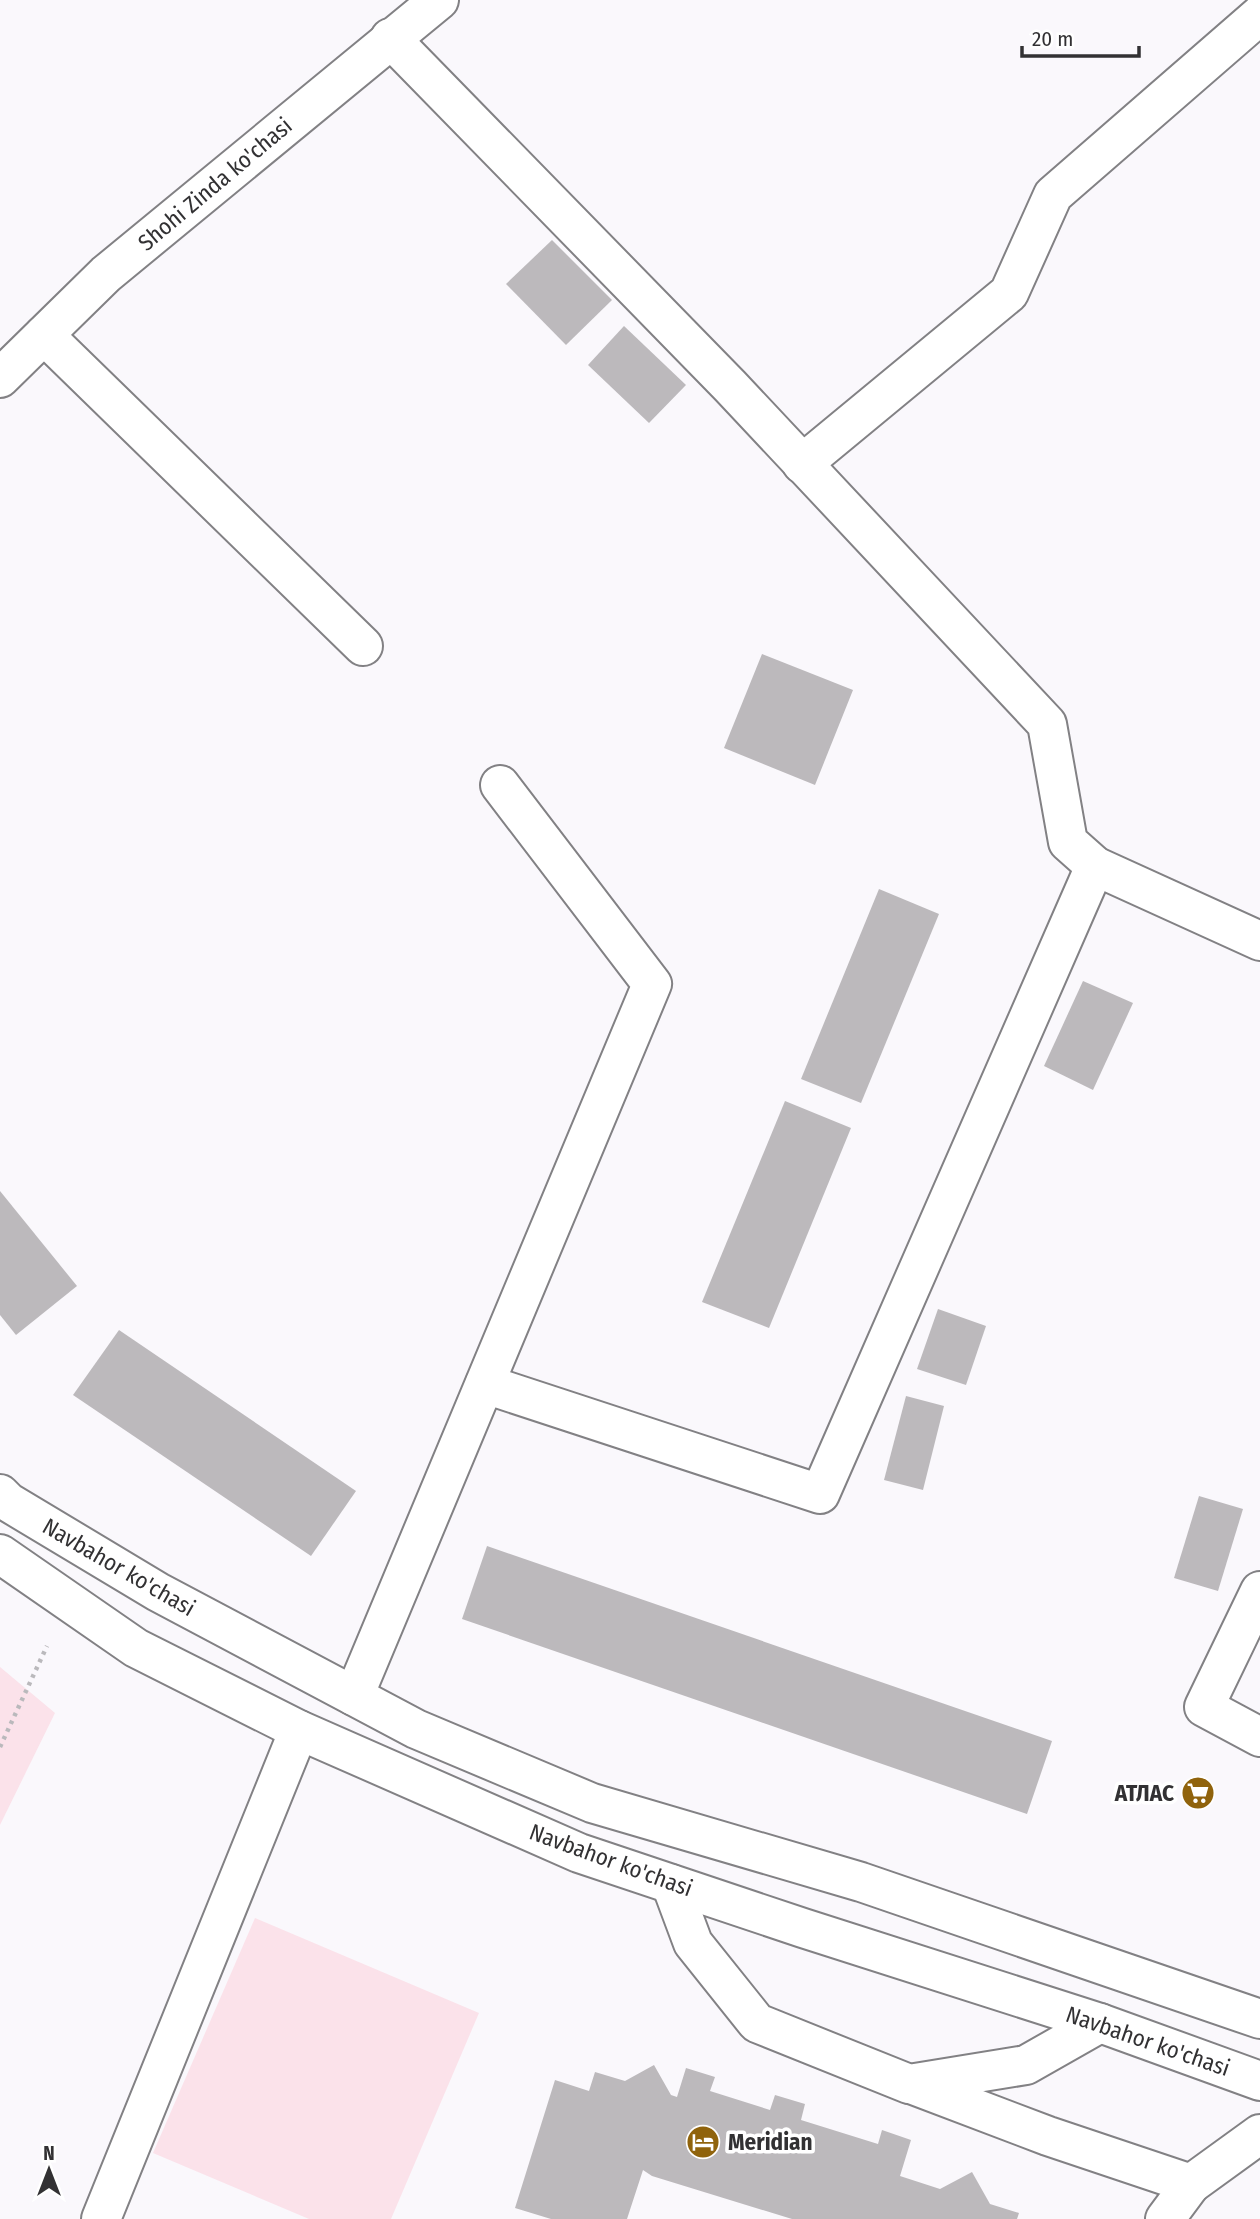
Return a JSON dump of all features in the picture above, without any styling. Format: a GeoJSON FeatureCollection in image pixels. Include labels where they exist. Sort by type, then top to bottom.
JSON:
{"type":"FeatureCollection","features":[{"type":"Feature","properties":{"kind":"street","name":"Shohi Zinda ko'chasi"},"geometry":{"type":"LineString","coordinates":[[0,379],[106,274],[439,0]]}},
{"type":"Feature","properties":{"kind":"street"},"geometry":{"type":"LineString","coordinates":[[802,464],[1009,293],[1053,195],[1260,15]]}},
{"type":"Feature","properties":{"kind":"street"},"geometry":{"type":"LineString","coordinates":[[390,38],[730,386],[1047,724],[1068,842],[1096,866],[1260,942]]}},
{"type":"Feature","properties":{"kind":"street"},"geometry":{"type":"LineString","coordinates":[[44,335],[363,646]]}},
{"type":"Feature","properties":{"kind":"street"},"geometry":{"type":"LineString","coordinates":[[354,1696],[652,984],[500,785]]}},
{"type":"Feature","properties":{"kind":"street"},"geometry":{"type":"LineString","coordinates":[[485,1384],[820,1494],[1096,866]]}},
{"type":"Feature","properties":{"kind":"street","name":"Navbahor ko'chasi"},"geometry":{"type":"LineString","coordinates":[[0,1494],[8,1502],[158,1592],[416,1729],[592,1803],[861,1882],[1260,2019]]}},
{"type":"Feature","properties":{"kind":"street","name":"Navbahor ko'chasi"},"geometry":{"type":"LineString","coordinates":[[0,1554],[136,1648],[299,1730],[579,1853],[1100,2023],[1260,2081]]}},
{"type":"Feature","properties":{"kind":"street"},"geometry":{"type":"LineString","coordinates":[[1260,1591],[1204,1707],[1260,1737]]}},
{"type":"Feature","properties":{"kind":"street"},"geometry":{"type":"LineString","coordinates":[[397,1773],[416,1729]]}},
{"type":"Feature","properties":{"kind":"street"},"geometry":{"type":"LineString","coordinates":[[101,2219],[299,1730]]}},
{"type":"Feature","properties":{"kind":"street"},"geometry":{"type":"LineString","coordinates":[[671,1884],[693,1944],[757,2023],[1048,2136],[1191,2183]]}},
{"type":"Feature","properties":{"kind":"street"},"geometry":{"type":"LineString","coordinates":[[909,2084],[1026,2065],[1100,2023]]}},
{"type":"Feature","properties":{"kind":"street"},"geometry":{"type":"LineString","coordinates":[[1165,2219],[1191,2183],[1260,2134]]}},
{"type":"Feature","properties":{"kind":"path"},"geometry":{"type":"LineString","coordinates":[[0,1748],[47,1646]]}},
{"type":"Feature","properties":{"kind":"shaded area"},"geometry":{"type":"Polygon","coordinates":[[[0,1667],[55,1713],[0,1825],[0,1667]]]}},
{"type":"Feature","properties":{"kind":"shaded area"},"geometry":{"type":"Polygon","coordinates":[[[255,1918],[479,2013],[391,2219],[309,2219],[153,2153],[255,1918]]]}},
{"type":"Feature","properties":{"kind":"building"},"geometry":{"type":"Polygon","coordinates":[[[552,240],[612,300],[566,345],[506,284],[552,240]]]}},
{"type":"Feature","properties":{"kind":"building"},"geometry":{"type":"Polygon","coordinates":[[[624,326],[686,385],[649,423],[588,365],[624,326]]]}},
{"type":"Feature","properties":{"kind":"building"},"geometry":{"type":"Polygon","coordinates":[[[762,654],[853,690],[815,785],[724,748],[762,654]]]}},
{"type":"Feature","properties":{"kind":"building"},"geometry":{"type":"Polygon","coordinates":[[[879,889],[939,914],[861,1103],[801,1079],[879,889]]]}},
{"type":"Feature","properties":{"kind":"building"},"geometry":{"type":"Polygon","coordinates":[[[1083,981],[1133,1003],[1093,1090],[1044,1066],[1083,981]]]}},
{"type":"Feature","properties":{"kind":"building"},"geometry":{"type":"Polygon","coordinates":[[[785,1101],[851,1128],[769,1328],[702,1302],[785,1101]]]}},
{"type":"Feature","properties":{"kind":"building"},"geometry":{"type":"Polygon","coordinates":[[[0,1191],[77,1286],[16,1335],[0,1315],[0,1191]]]}},
{"type":"Feature","properties":{"kind":"building"},"geometry":{"type":"Polygon","coordinates":[[[938,1309],[986,1326],[966,1385],[917,1369],[938,1309]]]}},
{"type":"Feature","properties":{"kind":"building"},"geometry":{"type":"Polygon","coordinates":[[[119,1330],[356,1491],[311,1556],[73,1395],[119,1330]]]}},
{"type":"Feature","properties":{"kind":"building"},"geometry":{"type":"Polygon","coordinates":[[[906,1396],[944,1406],[923,1490],[884,1480],[906,1396]]]}},
{"type":"Feature","properties":{"kind":"building"},"geometry":{"type":"Polygon","coordinates":[[[1199,1496],[1243,1509],[1218,1591],[1174,1578],[1199,1496]]]}},
{"type":"Feature","properties":{"kind":"building"},"geometry":{"type":"Polygon","coordinates":[[[487,1546],[1052,1741],[1027,1814],[462,1619],[487,1546]]]}},
{"type":"Feature","properties":{"kind":"building","name":"Meridian"},"geometry":{"type":"Polygon","coordinates":[[[654,2065],[671,2095],[677,2097],[686,2068],[715,2077],[710,2091],[770,2110],[775,2095],[805,2104],[801,2120],[878,2144],[882,2130],[911,2140],[900,2176],[940,2189],[972,2172],[990,2204],[1019,2213],[1017,2219],[792,2219],[652,2176],[643,2170],[627,2219],[551,2219],[515,2208],[555,2080],[589,2091],[595,2072],[625,2081],[654,2065]]]}},
{"type":"Feature","properties":{"kind":"place","name":"АТЛАС"},"geometry":{"type":"Point","coordinates":[1198,1793]}},
{"type":"Feature","properties":{"kind":"place","name":"Meridian"},"geometry":{"type":"Point","coordinates":[703,2142]}}]}
